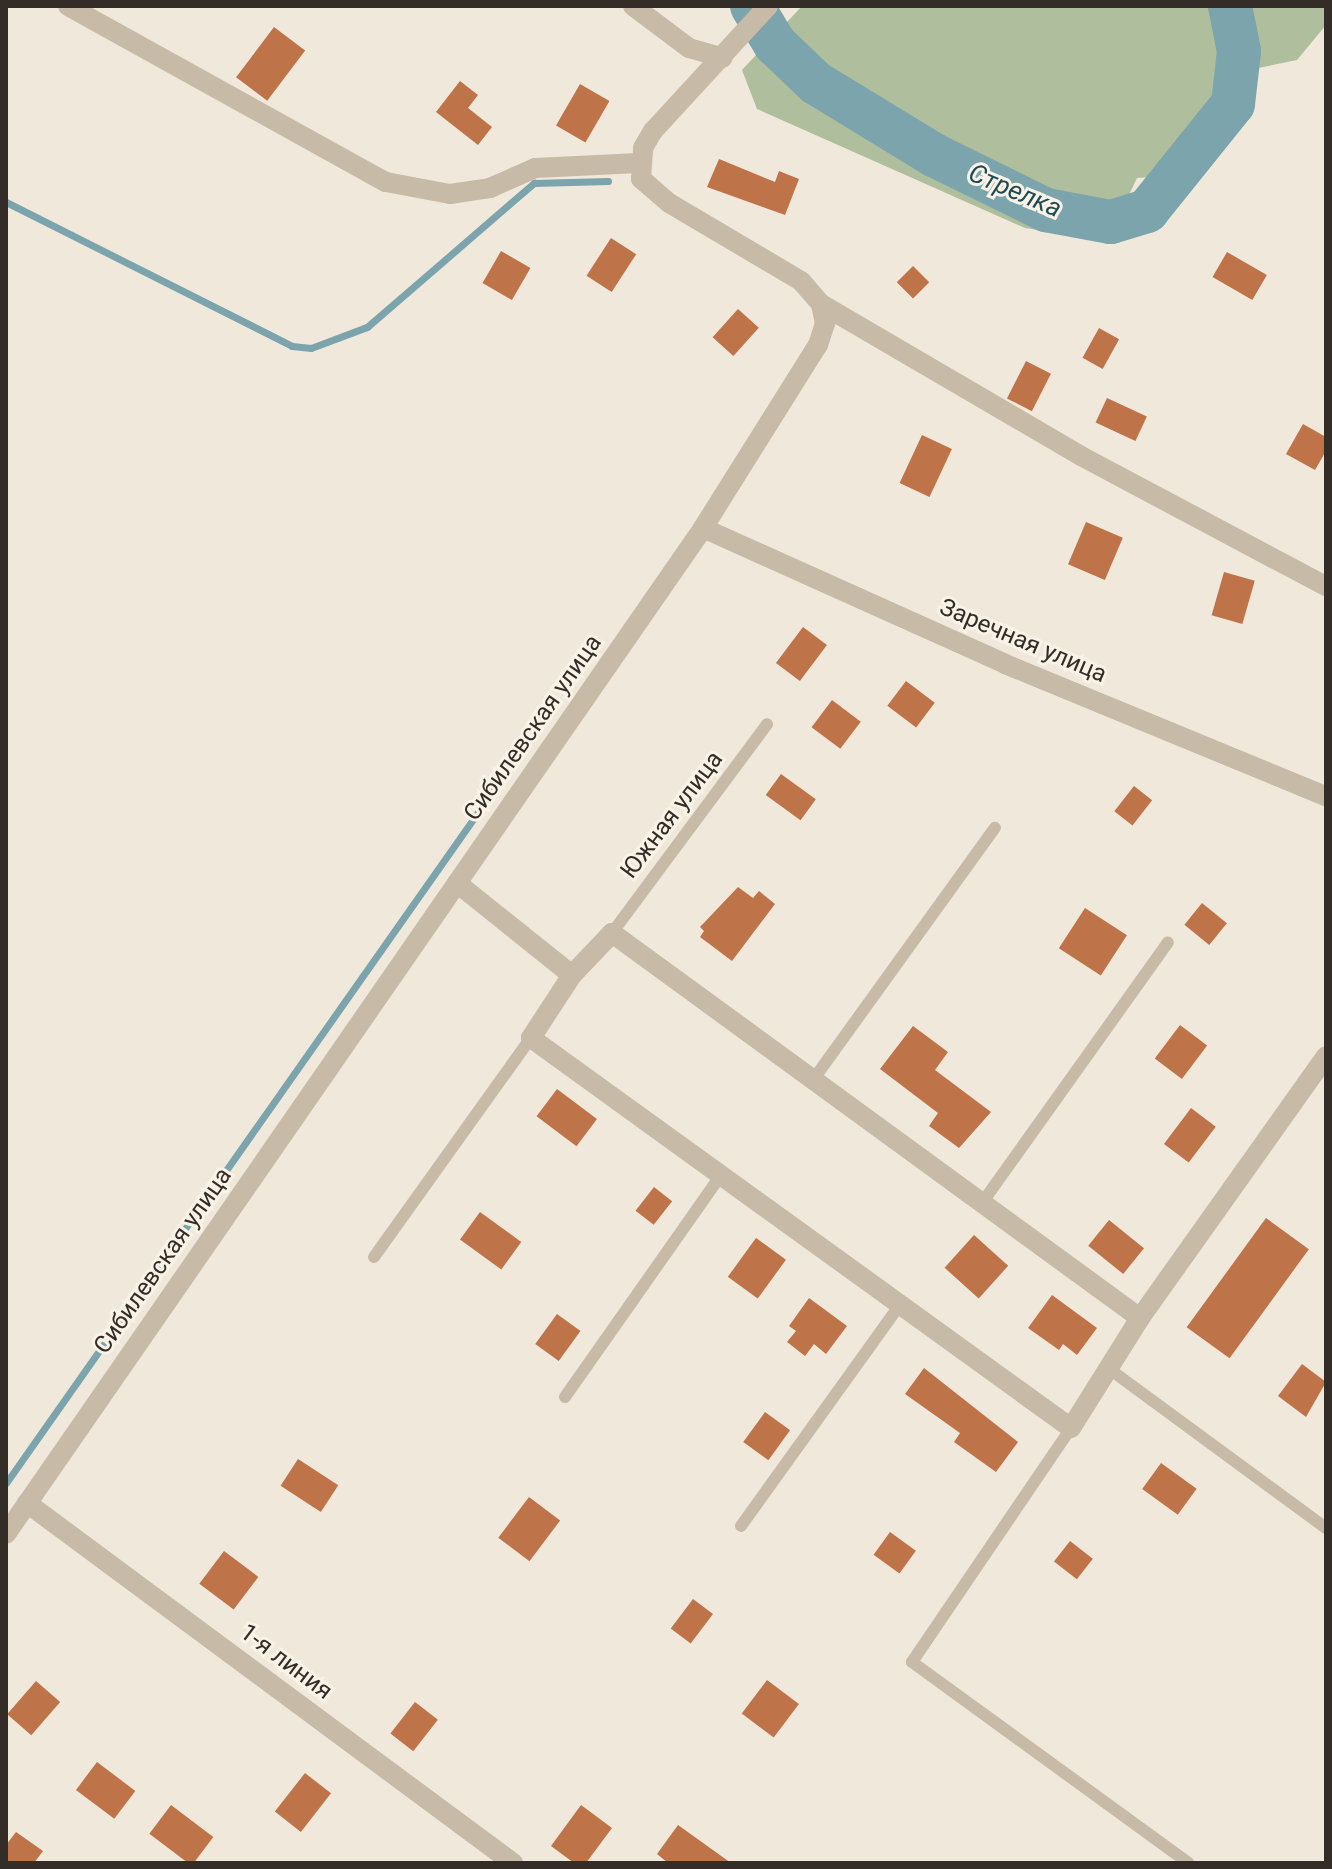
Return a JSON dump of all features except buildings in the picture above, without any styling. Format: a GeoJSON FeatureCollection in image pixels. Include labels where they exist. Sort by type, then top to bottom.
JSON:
{"type":"FeatureCollection","features":[{"type":"Feature","properties":{"kind":"street"},"geometry":{"type":"LineString","coordinates":[[68,6],[386,182],[450,194],[490,188],[535,168],[639,163]]}},
{"type":"Feature","properties":{"kind":"street"},"geometry":{"type":"LineString","coordinates":[[633,6],[689,48],[723,58]]}},
{"type":"Feature","properties":{"kind":"street"},"geometry":{"type":"LineString","coordinates":[[768,6],[723,58],[665,114],[639,163],[641,179],[651,190],[801,281],[821,304],[1081,456],[1326,586]]}},
{"type":"Feature","properties":{"kind":"street","name":"Сибилевская улица"},"geometry":{"type":"LineString","coordinates":[[6,1534],[703,528],[818,345],[825,324],[821,304]]}},
{"type":"Feature","properties":{"kind":"street","name":"Заречная улица"},"geometry":{"type":"LineString","coordinates":[[703,528],[1005,664],[1326,796]]}},
{"type":"Feature","properties":{"kind":"street"},"geometry":{"type":"LineString","coordinates":[[457,883],[572,975]]}},
{"type":"Feature","properties":{"kind":"street"},"geometry":{"type":"LineString","coordinates":[[1140,1318],[612,933],[572,975],[531,1038],[1071,1428],[1140,1318],[1326,1056]]}},
{"type":"Feature","properties":{"kind":"street","name":"1-я линия"},"geometry":{"type":"LineString","coordinates":[[27,1503],[513,1863]]}},
{"type":"Feature","properties":{"kind":"lane","name":"Южная улица"},"geometry":{"type":"LineString","coordinates":[[612,933],[767,724]]}},
{"type":"Feature","properties":{"kind":"lane"},"geometry":{"type":"LineString","coordinates":[[813,1080],[995,828]]}},
{"type":"Feature","properties":{"kind":"lane"},"geometry":{"type":"LineString","coordinates":[[982,1203],[1168,942]]}},
{"type":"Feature","properties":{"kind":"lane"},"geometry":{"type":"LineString","coordinates":[[374,1257],[531,1038]]}},
{"type":"Feature","properties":{"kind":"lane"},"geometry":{"type":"LineString","coordinates":[[565,1397],[721,1175]]}},
{"type":"Feature","properties":{"kind":"lane"},"geometry":{"type":"LineString","coordinates":[[741,1526],[900,1305]]}},
{"type":"Feature","properties":{"kind":"lane"},"geometry":{"type":"LineString","coordinates":[[1108,1368],[1326,1528]]}},
{"type":"Feature","properties":{"kind":"lane"},"geometry":{"type":"LineString","coordinates":[[1071,1428],[912,1662],[1189,1863]]}},
{"type":"Feature","properties":{"kind":"green space"},"geometry":{"type":"Polygon","coordinates":[[[802,6],[1326,6],[1326,25],[1297,60],[1258,68],[1226,95],[1196,143],[1166,176],[1137,178],[1121,212],[1058,233],[1025,228],[757,109],[742,70],[802,6]]]}},
{"type":"Feature","properties":{"kind":"waterway","name":"Стрелка"},"geometry":{"type":"LineString","coordinates":[[752,6],[775,44],[816,83],[934,155],[1046,210],[1111,222],[1147,211],[1233,104],[1239,51],[1230,6]]}},
{"type":"Feature","properties":{"kind":"waterway"},"geometry":{"type":"LineString","coordinates":[[6,202],[292,346],[311,348],[367,327],[534,183],[608,181]]}},
{"type":"Feature","properties":{"kind":"waterway"},"geometry":{"type":"LineString","coordinates":[[6,1483],[502,778]]}}]}
